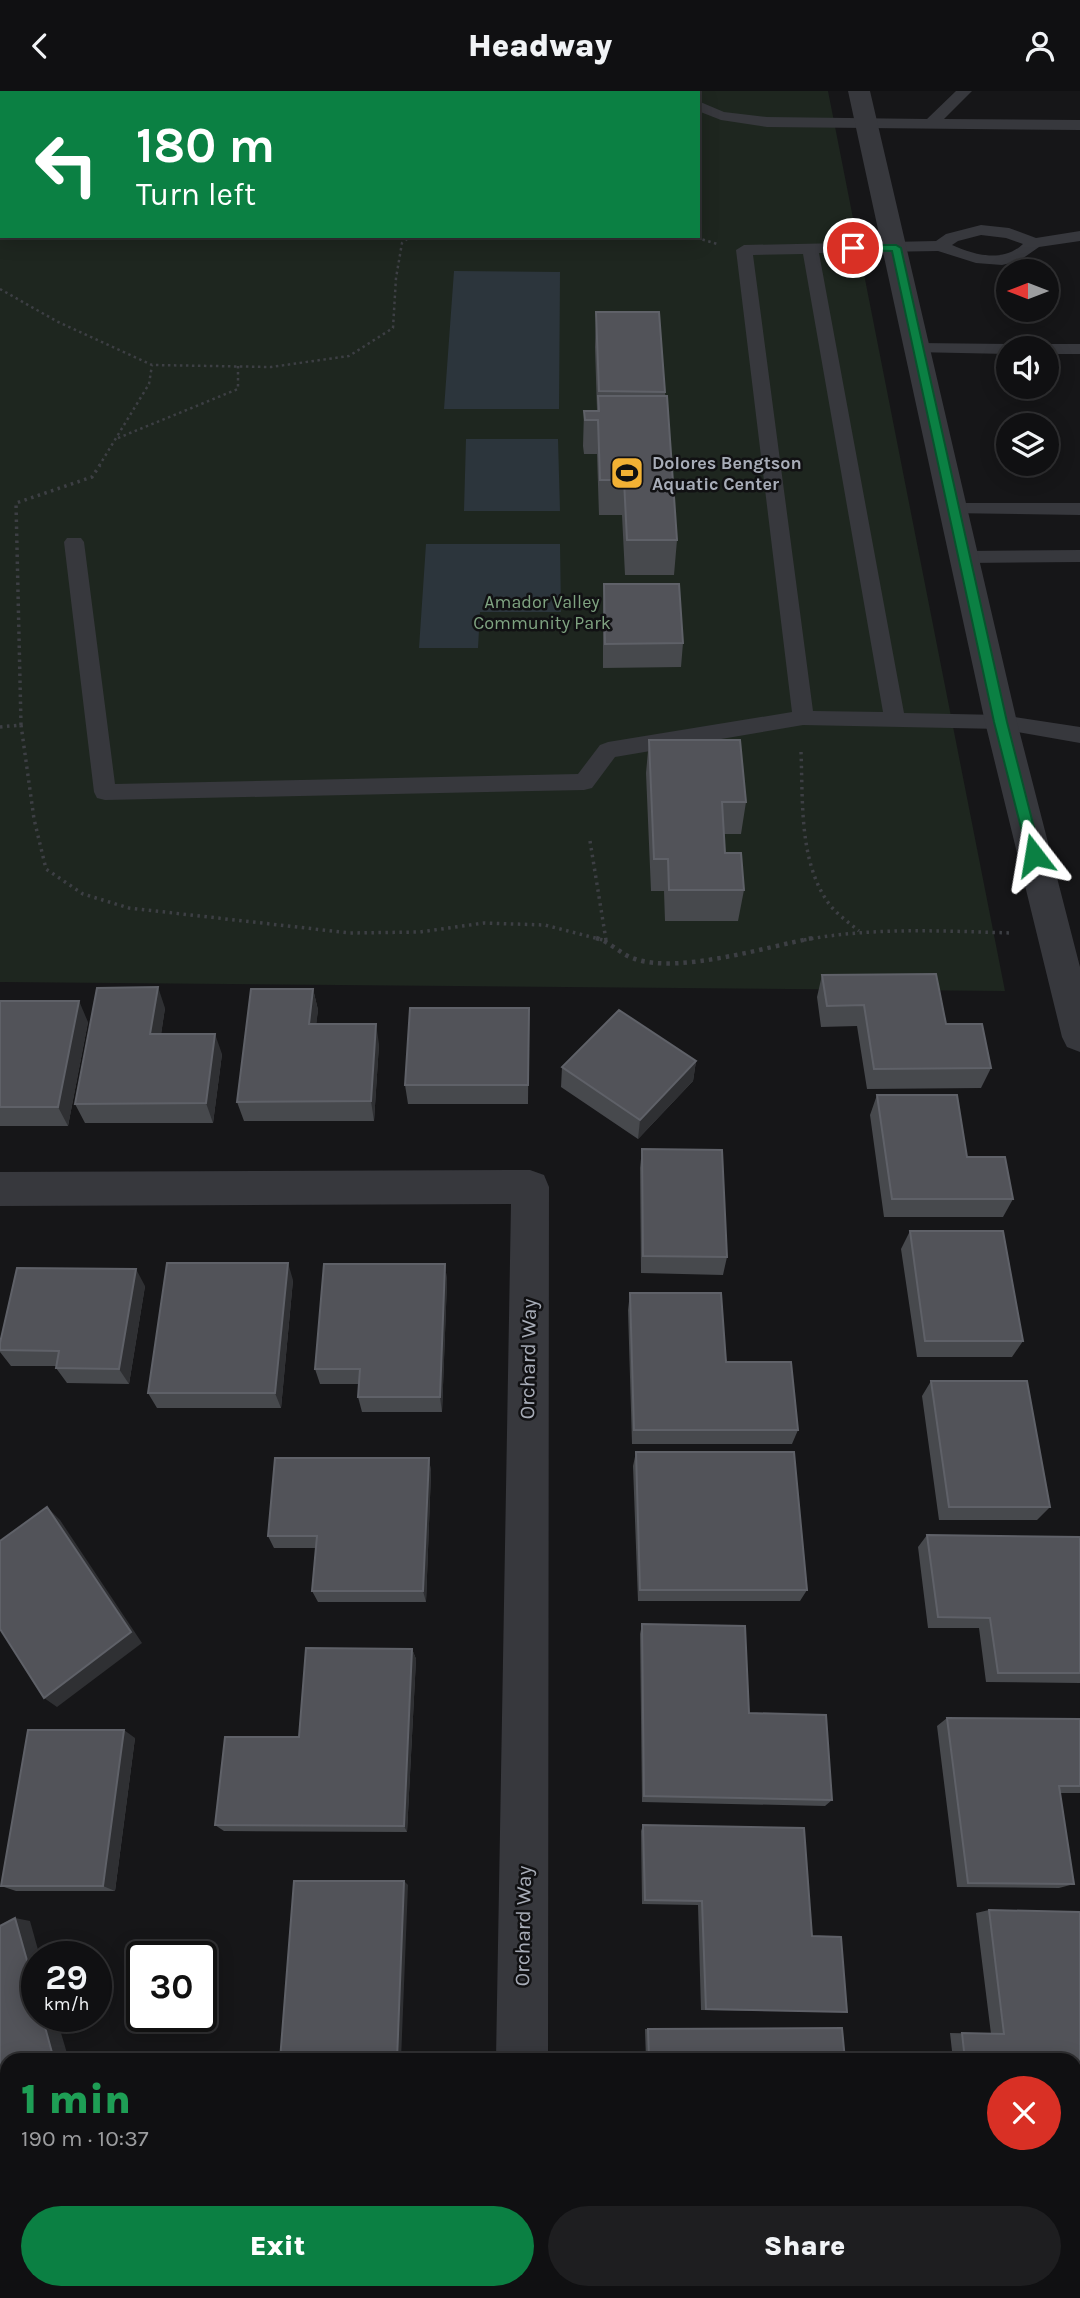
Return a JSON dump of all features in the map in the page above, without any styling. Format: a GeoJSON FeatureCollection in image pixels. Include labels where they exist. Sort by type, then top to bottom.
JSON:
{"type":"FeatureCollection","features":[{"type":"Feature","properties":{"kind":"street"},"geometry":{"type":"LineString","coordinates":[[859,91],[919,348],[1001,722],[1064,943],[1080,1037]]}},
{"type":"Feature","properties":{"kind":"street","name":"Orchard Way"},"geometry":{"type":"LineString","coordinates":[[0,1189],[530,1187],[522,2053]]}},
{"type":"Feature","properties":{"kind":"lane"},"geometry":{"type":"LineString","coordinates":[[930,124],[965,91]]}},
{"type":"Feature","properties":{"kind":"lane"},"geometry":{"type":"LineString","coordinates":[[700,106],[721,116],[767,122],[1080,125]]}},
{"type":"Feature","properties":{"kind":"lane"},"geometry":{"type":"LineString","coordinates":[[940,246],[952,237],[981,230],[1009,233],[1034,243],[1080,236]]}},
{"type":"Feature","properties":{"kind":"lane"},"geometry":{"type":"LineString","coordinates":[[803,718],[744,250],[940,246],[965,258],[987,260],[1013,259],[1026,253],[1034,243]]}},
{"type":"Feature","properties":{"kind":"lane"},"geometry":{"type":"LineString","coordinates":[[810,249],[895,719]]}},
{"type":"Feature","properties":{"kind":"lane"},"geometry":{"type":"LineString","coordinates":[[919,348],[996,349]]}},
{"type":"Feature","properties":{"kind":"lane"},"geometry":{"type":"LineString","coordinates":[[1059,349],[1080,349]]}},
{"type":"Feature","properties":{"kind":"lane"},"geometry":{"type":"LineString","coordinates":[[954,509],[1080,509]]}},
{"type":"Feature","properties":{"kind":"lane"},"geometry":{"type":"LineString","coordinates":[[74,542],[105,792],[584,782],[608,750],[803,718],[1001,722],[1080,735]]}},
{"type":"Feature","properties":{"kind":"lane"},"geometry":{"type":"LineString","coordinates":[[965,557],[1080,556]]}},
{"type":"Feature","properties":{"kind":"path"},"geometry":{"type":"LineString","coordinates":[[0,289],[58,322],[152,365],[271,367],[349,356],[393,328],[396,278],[402,243],[408,238]]}},
{"type":"Feature","properties":{"kind":"path"},"geometry":{"type":"LineString","coordinates":[[698,238],[722,245]]}},
{"type":"Feature","properties":{"kind":"path"},"geometry":{"type":"LineString","coordinates":[[118,439],[238,389],[238,366]]}},
{"type":"Feature","properties":{"kind":"path"},"geometry":{"type":"LineString","coordinates":[[0,727],[21,725],[34,819],[46,869],[83,894],[129,908],[326,931],[420,932],[484,923],[545,925],[606,941],[634,959],[678,964],[860,932],[923,930],[1064,943]]}},
{"type":"Feature","properties":{"kind":"path"},"geometry":{"type":"LineString","coordinates":[[801,741],[805,832],[816,878],[826,901],[860,932]]}},
{"type":"Feature","properties":{"kind":"path"},"geometry":{"type":"LineString","coordinates":[[590,841],[606,941]]}},
{"type":"Feature","properties":{"kind":"green space","name":"Amador Valley Community Park"},"geometry":{"type":"Polygon","coordinates":[[[700,91],[828,91],[1005,991],[0,982],[0,238],[700,238],[700,91]]]}},
{"type":"Feature","properties":{"kind":"shaded area"},"geometry":{"type":"Polygon","coordinates":[[[454,271],[560,272],[559,409],[444,409],[454,271]]]}},
{"type":"Feature","properties":{"kind":"shaded area"},"geometry":{"type":"Polygon","coordinates":[[[466,439],[558,439],[560,511],[464,511],[466,439]]]}},
{"type":"Feature","properties":{"kind":"shaded area"},"geometry":{"type":"Polygon","coordinates":[[[426,544],[560,544],[561,612],[480,612],[478,648],[419,648],[426,544]]]}},
{"type":"Feature","properties":{"kind":"building"},"geometry":{"type":"Polygon","coordinates":[[[596,312],[659,312],[665,392],[599,391],[596,312]]]}},
{"type":"Feature","properties":{"kind":"building"},"geometry":{"type":"Polygon","coordinates":[[[598,396],[667,396],[677,540],[627,540],[624,480],[600,480],[598,420],[585,420],[584,411],[599,411],[598,396]]]}},
{"type":"Feature","properties":{"kind":"building"},"geometry":{"type":"Polygon","coordinates":[[[604,584],[679,584],[683,643],[605,644],[604,584]]]}},
{"type":"Feature","properties":{"kind":"building"},"geometry":{"type":"Polygon","coordinates":[[[649,740],[740,740],[746,802],[722,802],[725,853],[741,853],[744,890],[669,890],[668,859],[654,859],[649,740]]]}},
{"type":"Feature","properties":{"kind":"building"},"geometry":{"type":"Polygon","coordinates":[[[936,974],[946,1024],[982,1024],[991,1068],[874,1069],[864,1005],[827,1006],[822,975],[936,974]]]}},
{"type":"Feature","properties":{"kind":"building"},"geometry":{"type":"Polygon","coordinates":[[[158,987],[150,1034],[215,1034],[206,1103],[75,1104],[97,988],[158,987]]]}},
{"type":"Feature","properties":{"kind":"building"},"geometry":{"type":"Polygon","coordinates":[[[251,989],[313,989],[309,1024],[376,1024],[371,1101],[237,1102],[251,989]]]}},
{"type":"Feature","properties":{"kind":"building"},"geometry":{"type":"Polygon","coordinates":[[[0,1001],[79,1001],[58,1107],[0,1107],[0,1001]]]}},
{"type":"Feature","properties":{"kind":"building"},"geometry":{"type":"Polygon","coordinates":[[[410,1008],[529,1008],[528,1085],[405,1085],[410,1008]]]}},
{"type":"Feature","properties":{"kind":"building"},"geometry":{"type":"Polygon","coordinates":[[[619,1010],[696,1061],[640,1120],[562,1067],[619,1010]]]}},
{"type":"Feature","properties":{"kind":"building"},"geometry":{"type":"Polygon","coordinates":[[[877,1095],[957,1095],[967,1157],[1005,1157],[1013,1199],[892,1199],[877,1095]]]}},
{"type":"Feature","properties":{"kind":"building"},"geometry":{"type":"Polygon","coordinates":[[[642,1149],[722,1150],[727,1257],[643,1256],[642,1149]]]}},
{"type":"Feature","properties":{"kind":"building"},"geometry":{"type":"Polygon","coordinates":[[[910,1231],[1003,1231],[1023,1341],[925,1341],[910,1231]]]}},
{"type":"Feature","properties":{"kind":"building"},"geometry":{"type":"Polygon","coordinates":[[[167,1263],[288,1263],[275,1393],[148,1393],[167,1263]]]}},
{"type":"Feature","properties":{"kind":"building"},"geometry":{"type":"Polygon","coordinates":[[[324,1264],[445,1264],[440,1397],[358,1397],[360,1369],[315,1369],[324,1264]]]}},
{"type":"Feature","properties":{"kind":"building"},"geometry":{"type":"Polygon","coordinates":[[[17,1268],[136,1269],[119,1369],[56,1368],[59,1351],[0,1350],[17,1268]]]}},
{"type":"Feature","properties":{"kind":"building"},"geometry":{"type":"Polygon","coordinates":[[[630,1293],[721,1293],[726,1362],[791,1362],[798,1430],[634,1430],[630,1293]]]}},
{"type":"Feature","properties":{"kind":"building"},"geometry":{"type":"Polygon","coordinates":[[[931,1381],[1027,1381],[1050,1507],[949,1507],[931,1381]]]}},
{"type":"Feature","properties":{"kind":"building"},"geometry":{"type":"Polygon","coordinates":[[[636,1452],[794,1452],[807,1590],[640,1590],[636,1452]]]}},
{"type":"Feature","properties":{"kind":"building"},"geometry":{"type":"Polygon","coordinates":[[[275,1458],[429,1458],[423,1591],[312,1591],[317,1536],[268,1536],[275,1458]]]}},
{"type":"Feature","properties":{"kind":"building"},"geometry":{"type":"Polygon","coordinates":[[[47,1507],[131,1632],[44,1698],[0,1629],[0,1541],[47,1507]]]}},
{"type":"Feature","properties":{"kind":"building"},"geometry":{"type":"Polygon","coordinates":[[[927,1535],[1080,1537],[1080,1673],[998,1673],[990,1618],[938,1617],[927,1535]]]}},
{"type":"Feature","properties":{"kind":"building"},"geometry":{"type":"Polygon","coordinates":[[[642,1624],[745,1626],[749,1713],[826,1715],[832,1800],[644,1796],[642,1624]]]}},
{"type":"Feature","properties":{"kind":"building"},"geometry":{"type":"Polygon","coordinates":[[[306,1648],[412,1649],[404,1826],[215,1825],[225,1737],[299,1737],[306,1648]]]}},
{"type":"Feature","properties":{"kind":"building"},"geometry":{"type":"Polygon","coordinates":[[[947,1718],[1080,1719],[1080,1786],[1059,1786],[1074,1884],[968,1883],[947,1718]]]}},
{"type":"Feature","properties":{"kind":"building"},"geometry":{"type":"Polygon","coordinates":[[[28,1730],[124,1730],[103,1886],[1,1886],[28,1730]]]}},
{"type":"Feature","properties":{"kind":"building"},"geometry":{"type":"Polygon","coordinates":[[[643,1825],[804,1828],[812,1936],[841,1937],[847,2012],[706,2009],[702,1901],[645,1900],[643,1825]]]}},
{"type":"Feature","properties":{"kind":"building"},"geometry":{"type":"Polygon","coordinates":[[[294,1881],[404,1881],[397,2053],[281,2053],[294,1881]]]}},
{"type":"Feature","properties":{"kind":"building"},"geometry":{"type":"Polygon","coordinates":[[[989,1910],[1080,1912],[1080,2053],[964,2053],[962,2033],[1004,2034],[989,1910]]]}},
{"type":"Feature","properties":{"kind":"building"},"geometry":{"type":"Polygon","coordinates":[[[15,1918],[21,1941],[21,2032],[46,2032],[52,2053],[0,2053],[0,1926],[15,1918]]]}},
{"type":"Feature","properties":{"kind":"building"},"geometry":{"type":"Polygon","coordinates":[[[842,2028],[844,2053],[649,2053],[648,2029],[842,2028]]]}},
{"type":"Feature","properties":{"kind":"place","name":"Dolores Bengtson Aquatic Center"},"geometry":{"type":"Point","coordinates":[627,473]}},
{"type":"Feature","properties":{"kind":"route"},"geometry":{"type":"LineString","coordinates":[[853,248],[896,248],[1001,722],[1034,855]]}}]}
